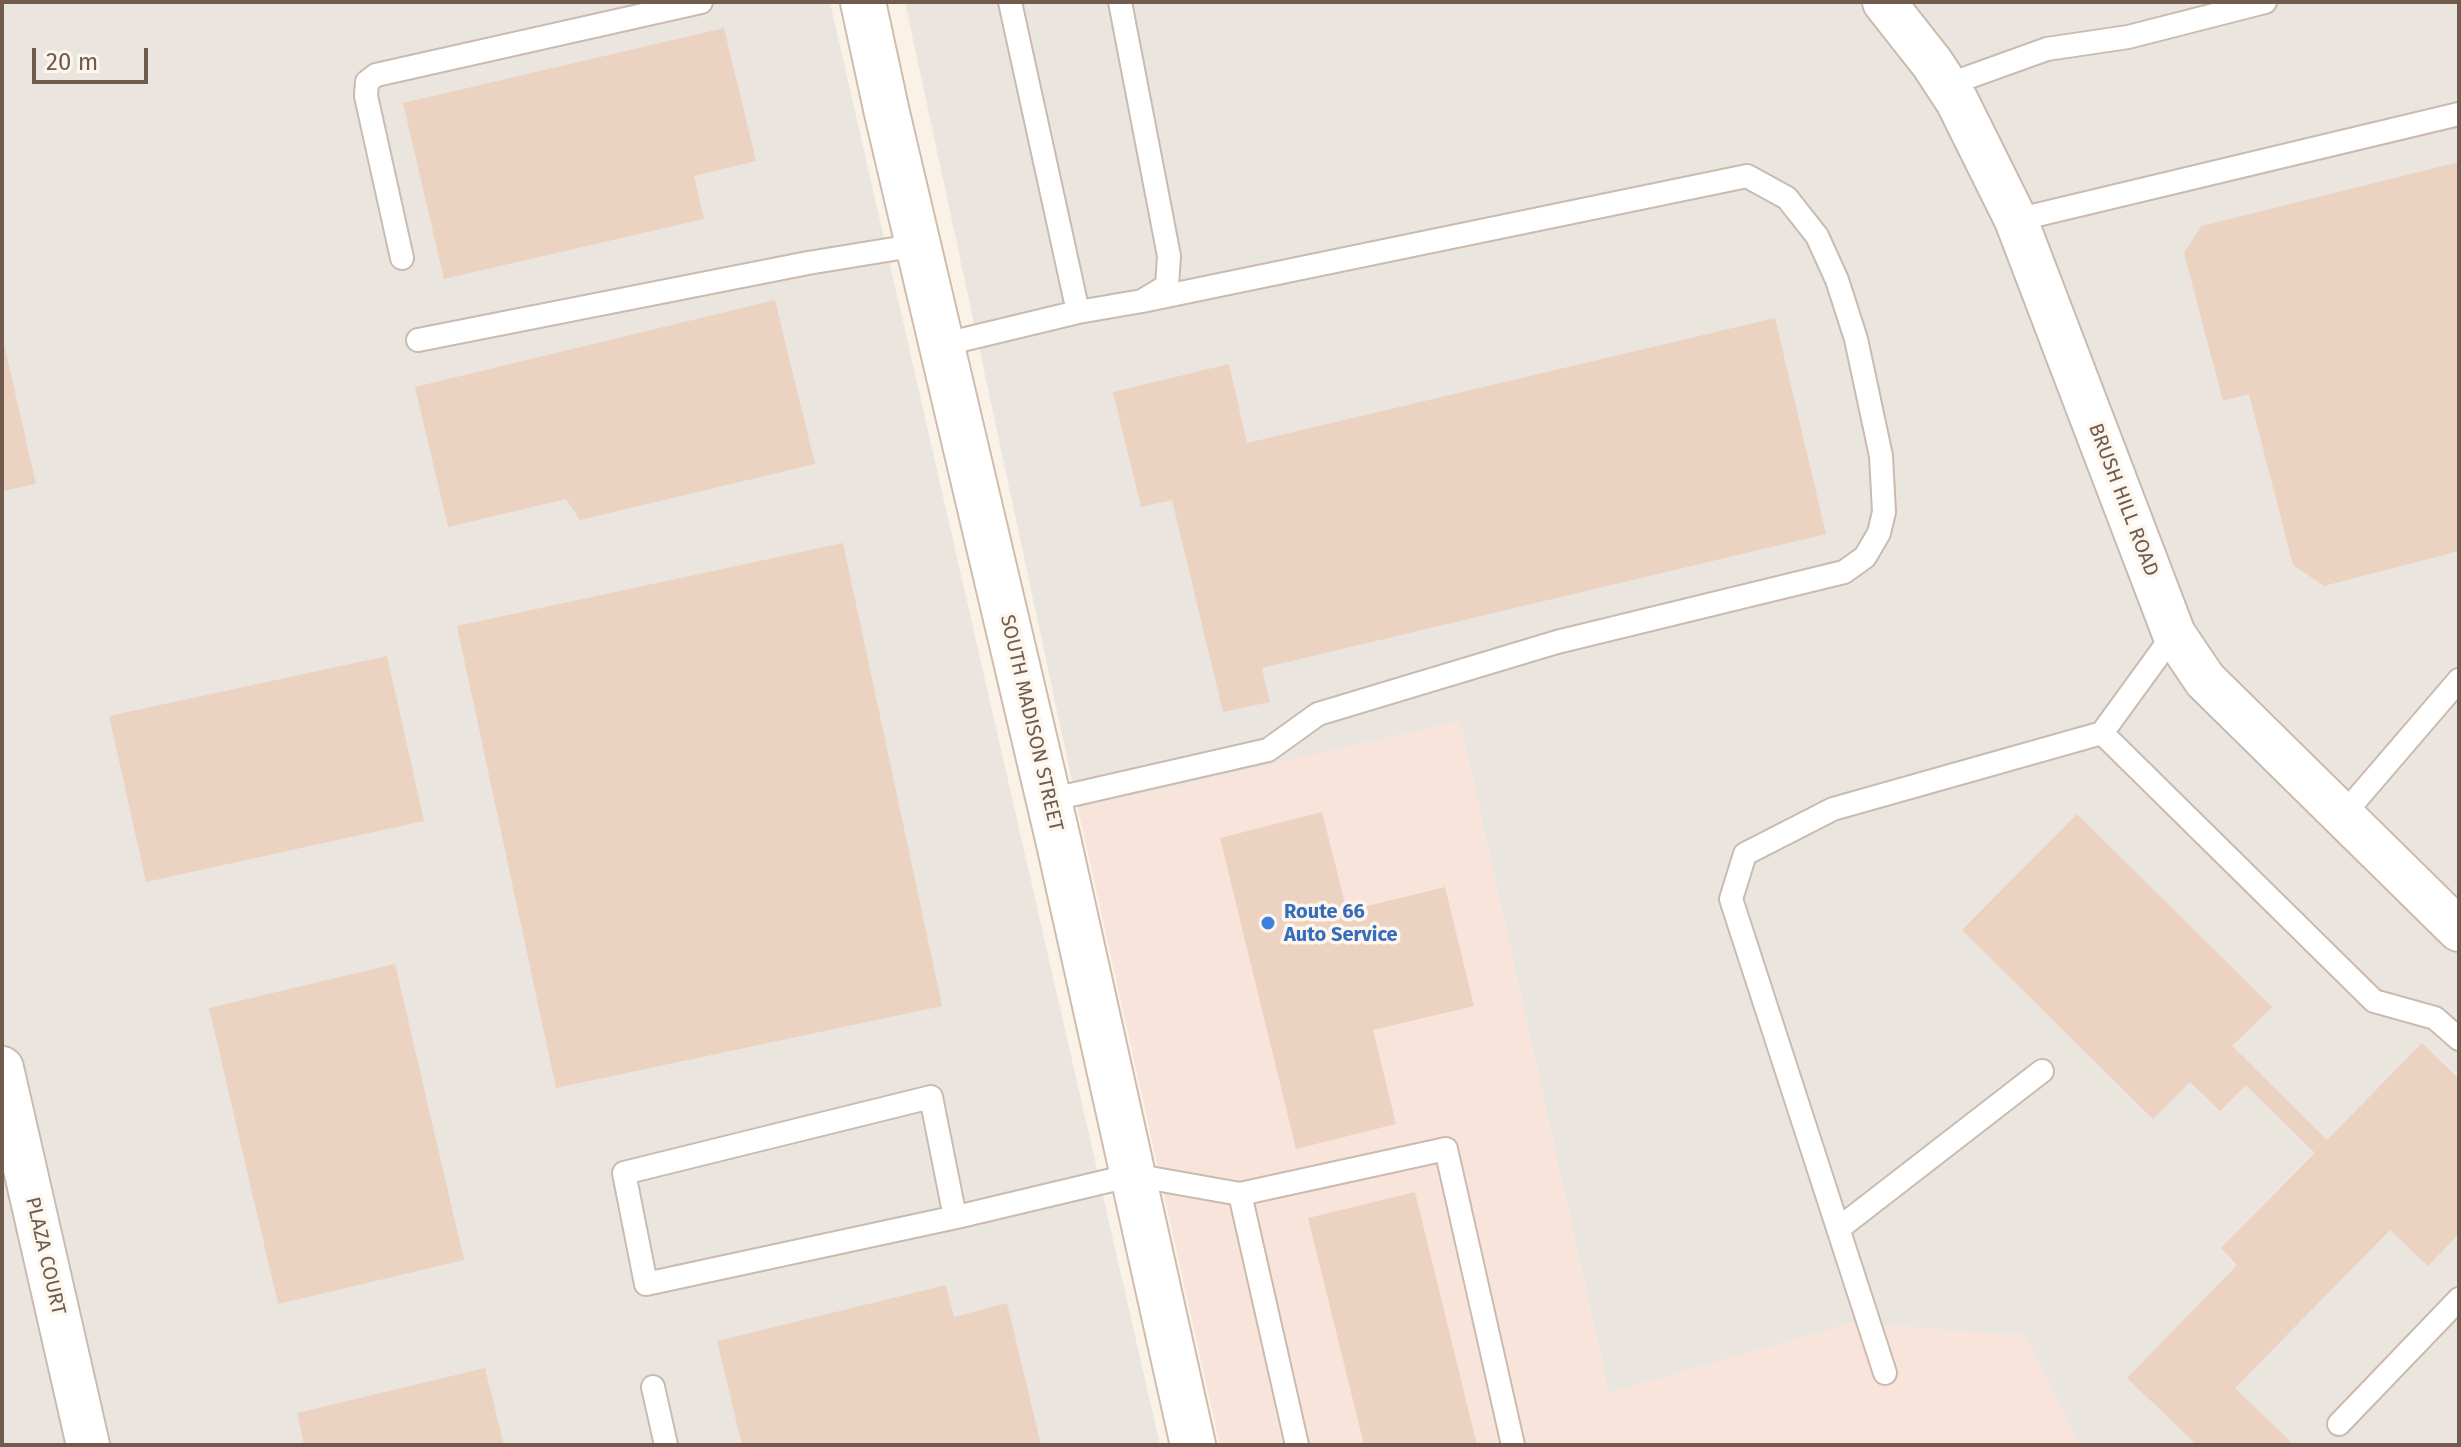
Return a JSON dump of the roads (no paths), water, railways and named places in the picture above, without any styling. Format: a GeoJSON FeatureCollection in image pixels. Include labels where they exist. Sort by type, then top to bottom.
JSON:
{"type":"FeatureCollection","features":[{"type":"Feature","properties":{"kind":"street","name":"SOUTH MADISON STREET"},"geometry":{"type":"LineString","coordinates":[[863,2],[1049,800],[1193,1445]]}},
{"type":"Feature","properties":{"kind":"street","name":"BRUSH HILL ROAD"},"geometry":{"type":"LineString","coordinates":[[1884,2],[1932,63],[1957,101],[2016,220],[2174,634],[2205,680],[2343,815],[2455,918]]}},
{"type":"Feature","properties":{"kind":"street","name":"PLAZA COURT"},"geometry":{"type":"LineString","coordinates":[[2,1068],[88,1445]]}},
{"type":"Feature","properties":{"kind":"lane"},"geometry":{"type":"LineString","coordinates":[[402,258],[366,96],[367,82],[376,75],[701,2]]}},
{"type":"Feature","properties":{"kind":"lane"},"geometry":{"type":"LineString","coordinates":[[1010,2],[1078,312]]}},
{"type":"Feature","properties":{"kind":"lane"},"geometry":{"type":"LineString","coordinates":[[1120,2],[1169,256],[1167,286],[1142,301]]}},
{"type":"Feature","properties":{"kind":"lane"},"geometry":{"type":"LineString","coordinates":[[1947,85],[2047,49],[2128,37],[2265,2]]}},
{"type":"Feature","properties":{"kind":"lane"},"geometry":{"type":"LineString","coordinates":[[2016,220],[2459,114]]}},
{"type":"Feature","properties":{"kind":"lane"},"geometry":{"type":"LineString","coordinates":[[941,345],[1078,312],[1747,176],[1787,198],[1817,236],[1837,280],[1856,339],[1881,456],[1884,512],[1879,533],[1865,557],[1844,572],[1557,642],[1318,714],[1268,750],[1049,800]]}},
{"type":"Feature","properties":{"kind":"lane"},"geometry":{"type":"LineString","coordinates":[[418,340],[808,263],[918,245]]}},
{"type":"Feature","properties":{"kind":"lane"},"geometry":{"type":"LineString","coordinates":[[1885,1373],[1731,899],[1745,854],[1833,809],[2102,733],[2174,634]]}},
{"type":"Feature","properties":{"kind":"lane"},"geometry":{"type":"LineString","coordinates":[[2343,815],[2459,680]]}},
{"type":"Feature","properties":{"kind":"lane"},"geometry":{"type":"LineString","coordinates":[[2102,733],[2374,1001],[2435,1018],[2459,1039]]}},
{"type":"Feature","properties":{"kind":"lane"},"geometry":{"type":"LineString","coordinates":[[1838,1229],[2042,1071]]}},
{"type":"Feature","properties":{"kind":"lane"},"geometry":{"type":"LineString","coordinates":[[955,1217],[931,1097],[624,1173],[646,1284],[955,1217],[1133,1175],[1240,1194],[1446,1149],[1513,1445]]}},
{"type":"Feature","properties":{"kind":"lane"},"geometry":{"type":"LineString","coordinates":[[1240,1194],[1297,1445]]}},
{"type":"Feature","properties":{"kind":"lane"},"geometry":{"type":"LineString","coordinates":[[2339,1424],[2459,1299]]}},
{"type":"Feature","properties":{"kind":"lane"},"geometry":{"type":"LineString","coordinates":[[653,1387],[666,1445]]}},
{"type":"Feature","properties":{"kind":"place","name":"Route 66 Auto Service"},"geometry":{"type":"Point","coordinates":[1268,923]}}]}
